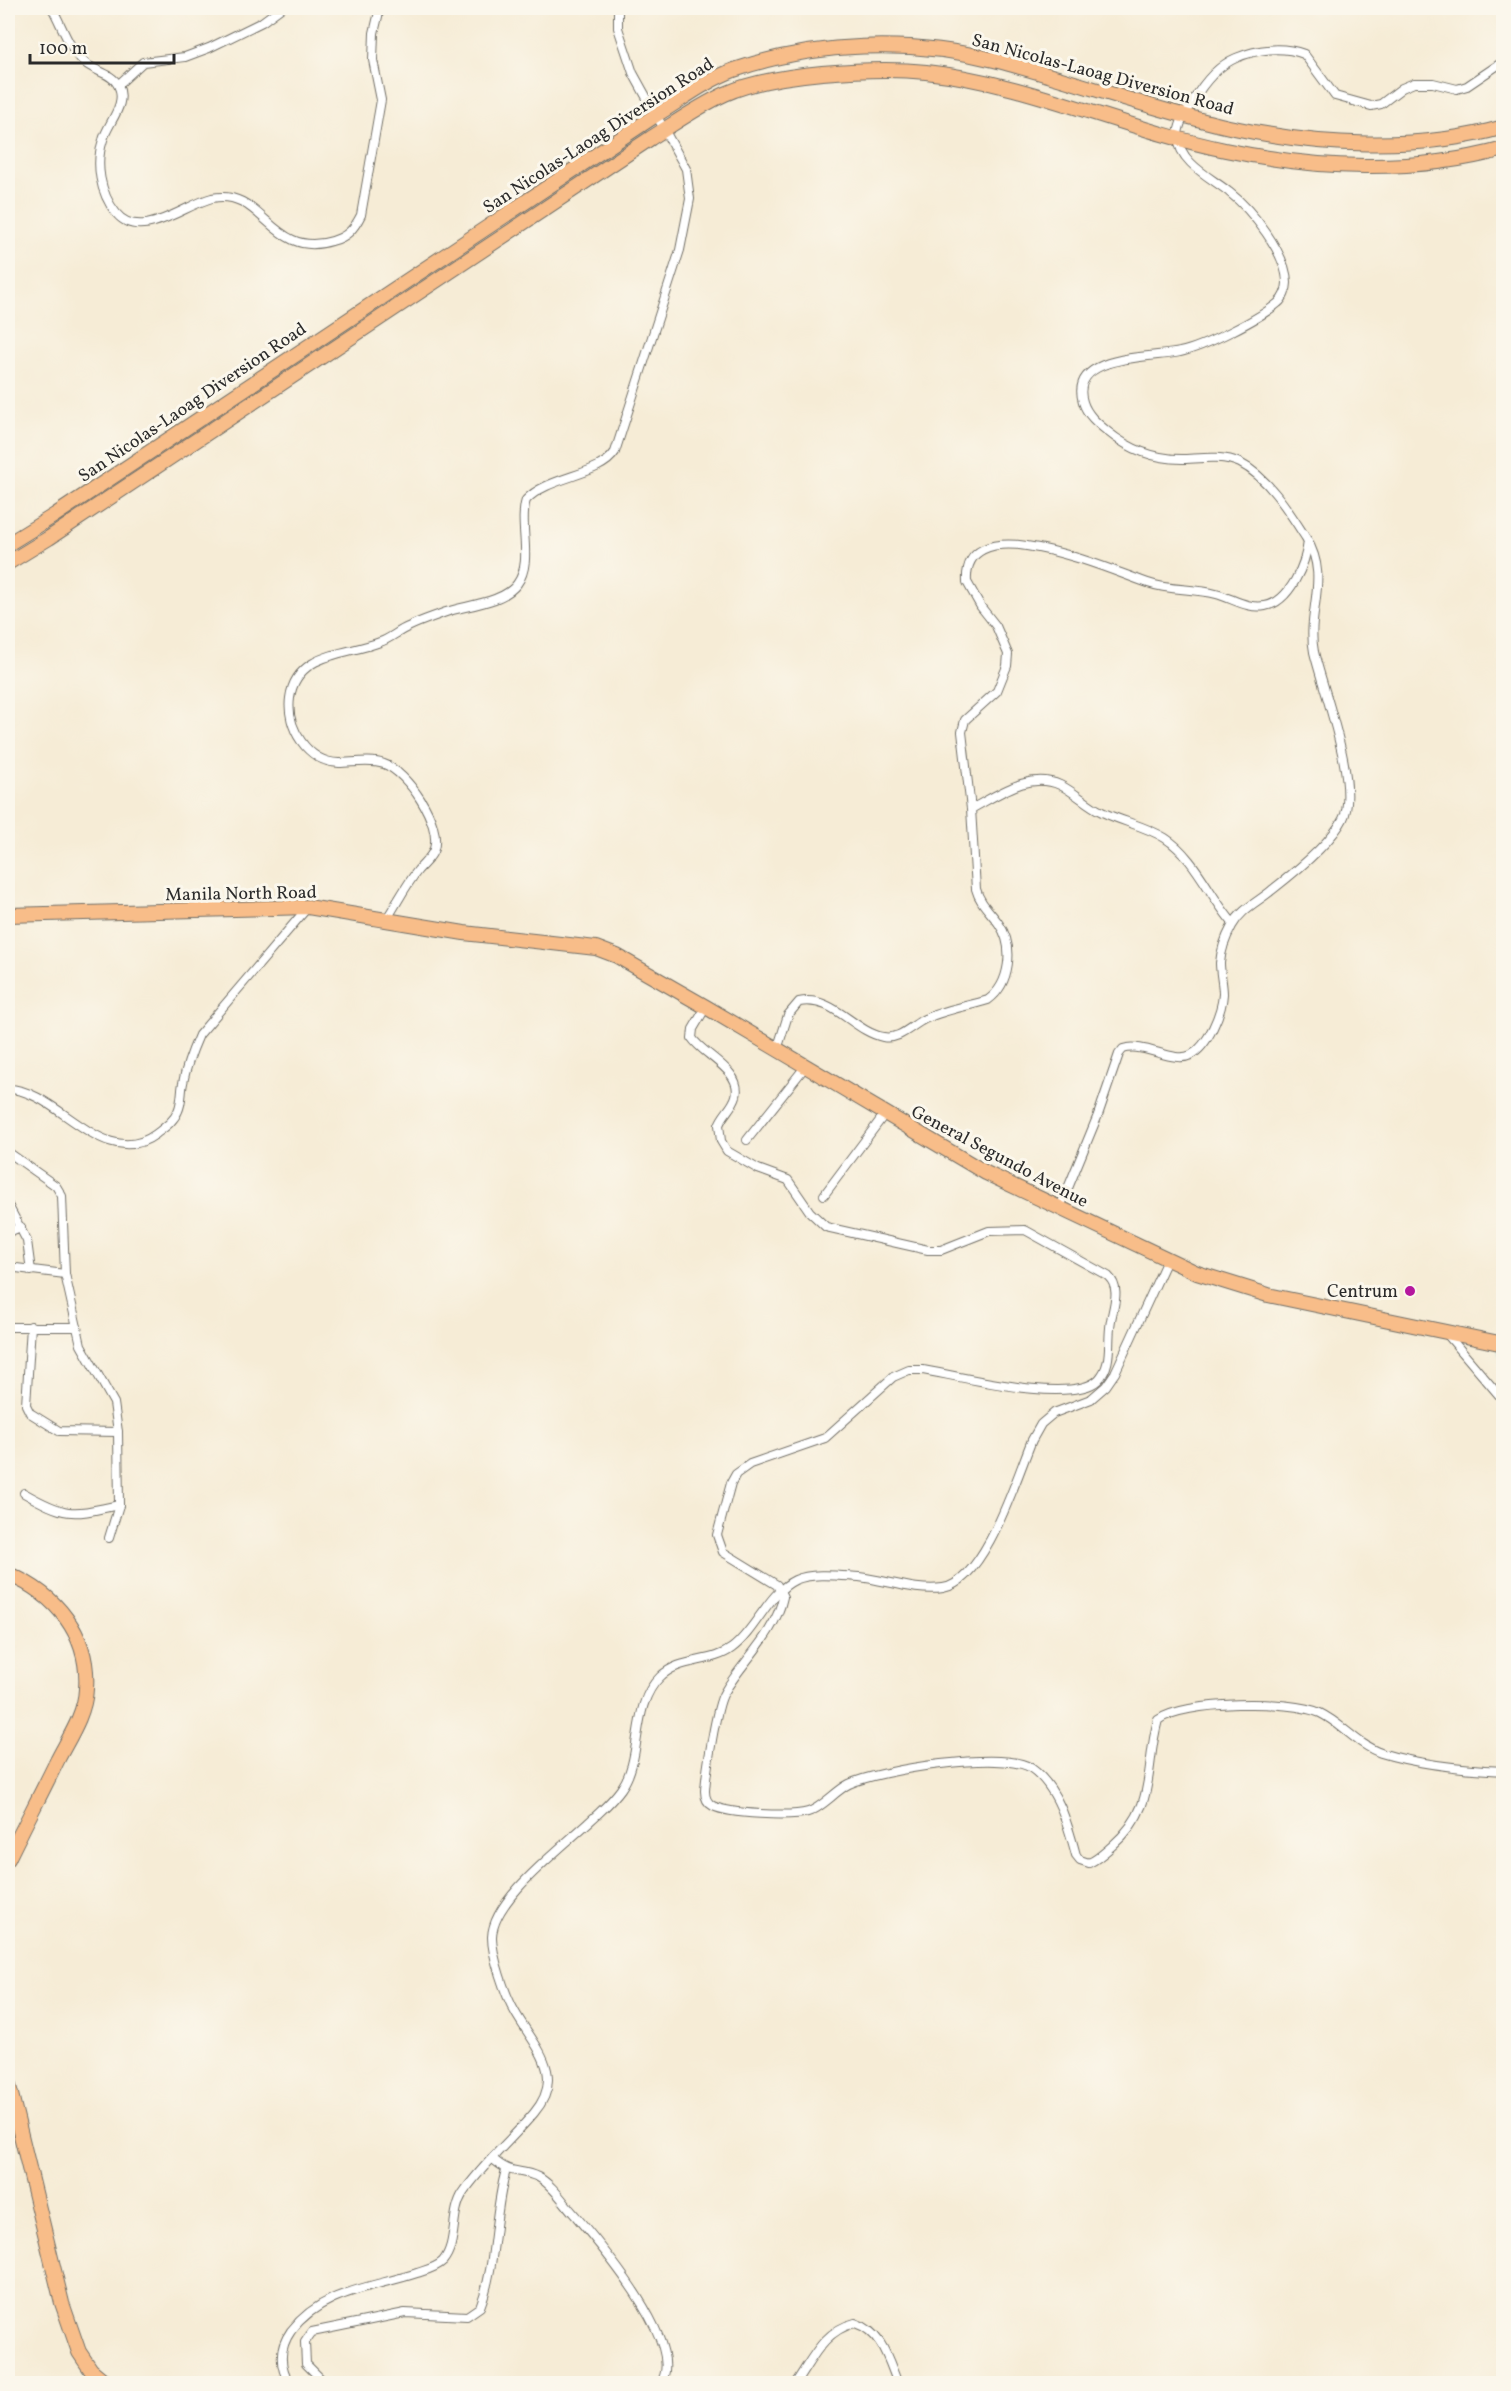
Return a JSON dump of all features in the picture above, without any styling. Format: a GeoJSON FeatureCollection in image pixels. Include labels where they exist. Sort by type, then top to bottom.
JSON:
{"type":"FeatureCollection","features":[{"type":"Feature","properties":{"kind":"main road","name":"San Nicolas-Laoag Diversion Road"},"geometry":{"type":"LineString","coordinates":[[8,544],[656,116],[723,76],[754,64],[818,51],[882,47],[932,49],[993,60],[1185,115],[1269,134],[1336,141],[1397,142],[1479,134],[1503,127]]}},
{"type":"Feature","properties":{"kind":"main road","name":"San Nicolas-Laoag Diversion Road"},"geometry":{"type":"LineString","coordinates":[[8,563],[59,532],[665,129],[726,94],[748,87],[812,74],[876,70],[926,72],[987,82],[1224,150],[1330,164],[1391,165],[1437,162],[1474,157],[1503,148]]}},
{"type":"Feature","properties":{"kind":"main road","name":"Manila North Road"},"geometry":{"type":"LineString","coordinates":[[8,915],[308,907],[464,933],[508,937]]}},
{"type":"Feature","properties":{"kind":"main road","name":"General Segundo Avenue"},"geometry":{"type":"LineString","coordinates":[[508,937],[596,948],[617,956],[940,1148],[1059,1210],[1197,1273],[1246,1289],[1503,1344]]}},
{"type":"Feature","properties":{"kind":"main road"},"geometry":{"type":"LineString","coordinates":[[8,1574],[47,1596],[66,1616],[81,1642],[86,1691],[78,1721],[8,1859]]}},
{"type":"Feature","properties":{"kind":"main road"},"geometry":{"type":"LineString","coordinates":[[8,2082],[62,2303],[79,2352],[91,2370],[108,2384]]}},
{"type":"Feature","properties":{"kind":"street"},"geometry":{"type":"LineString","coordinates":[[52,8],[74,50],[85,63],[113,79],[117,85],[120,99],[103,139],[99,174],[112,207],[124,220],[138,225],[149,224],[204,200],[226,197],[249,207],[277,232],[298,244],[330,242],[342,238],[355,228],[365,198],[381,100],[373,60],[374,33],[380,8]]}},
{"type":"Feature","properties":{"kind":"street"},"geometry":{"type":"LineString","coordinates":[[117,85],[143,62],[185,57],[262,22],[281,8]]}},
{"type":"Feature","properties":{"kind":"street"},"geometry":{"type":"LineString","coordinates":[[386,920],[419,869],[433,852],[436,840],[431,818],[415,793],[387,765],[378,762],[332,762],[306,747],[296,733],[291,718],[290,697],[293,685],[314,662],[382,642],[408,627],[496,597],[515,587],[523,567],[522,517],[526,500],[550,483],[610,459],[690,214],[690,186],[686,169],[633,73],[618,28],[618,8]]}},
{"type":"Feature","properties":{"kind":"street"},"geometry":{"type":"LineString","coordinates":[[1059,1210],[1123,1049],[1136,1046],[1184,1057],[1193,1054],[1210,1031],[1222,999],[1220,963],[1233,923],[1249,906],[1299,868],[1336,830],[1349,801],[1344,768],[1314,652],[1313,621],[1319,568],[1308,540],[1267,485],[1243,464],[1220,457],[1172,459],[1147,454],[1130,447],[1097,423],[1089,415],[1082,399],[1082,386],[1104,364],[1122,358],[1186,351],[1261,314],[1279,303],[1283,296],[1287,279],[1274,246],[1256,219],[1240,202],[1196,168],[1184,151],[1179,138],[1185,115],[1200,90],[1220,68],[1243,55],[1270,49],[1283,49],[1304,54],[1335,96],[1371,106],[1381,104],[1414,83],[1433,83],[1457,89],[1467,86],[1503,61]]}},
{"type":"Feature","properties":{"kind":"street"},"geometry":{"type":"LineString","coordinates":[[777,1050],[788,1015],[799,1002],[811,1000],[823,1004],[870,1032],[889,1038],[895,1037],[930,1016],[974,1005],[995,995],[1007,969],[1009,950],[1000,925],[981,902],[976,890],[971,809],[962,742],[963,725],[997,691],[1007,666],[1008,654],[996,626],[981,607],[967,582],[967,571],[977,553],[994,543],[1024,545],[1064,555],[1155,585],[1196,590],[1254,606],[1266,606],[1284,594],[1305,558],[1308,540]]}},
{"type":"Feature","properties":{"kind":"street"},"geometry":{"type":"LineString","coordinates":[[971,809],[1020,784],[1041,780],[1060,785],[1098,810],[1168,839],[1187,858],[1218,906],[1233,923]]}},
{"type":"Feature","properties":{"kind":"street"},"geometry":{"type":"LineString","coordinates":[[8,1089],[22,1089],[34,1093],[61,1114],[106,1140],[120,1144],[152,1137],[171,1123],[179,1110],[189,1056],[199,1035],[308,907]]}},
{"type":"Feature","properties":{"kind":"street"},"geometry":{"type":"LineString","coordinates":[[706,1007],[693,1029],[692,1038],[728,1073],[737,1090],[735,1100],[719,1125],[723,1146],[740,1160],[788,1180],[818,1221],[836,1230],[928,1250],[941,1250],[989,1231],[1025,1230],[1108,1276],[1116,1290],[1108,1361],[1102,1375],[1091,1385],[1074,1390],[1048,1391],[923,1370],[909,1370],[893,1377],[825,1438],[750,1464],[736,1474],[730,1483],[722,1513],[717,1535],[718,1545],[723,1552],[782,1590]]}},
{"type":"Feature","properties":{"kind":"street"},"geometry":{"type":"LineString","coordinates":[[747,1140],[805,1067]]}},
{"type":"Feature","properties":{"kind":"street"},"geometry":{"type":"LineString","coordinates":[[824,1195],[884,1115]]}},
{"type":"Feature","properties":{"kind":"street"},"geometry":{"type":"LineString","coordinates":[[8,1152],[56,1186],[60,1193],[65,1274],[77,1327],[84,1353],[112,1395],[118,1432],[119,1504],[109,1538]]}},
{"type":"Feature","properties":{"kind":"street"},"geometry":{"type":"LineString","coordinates":[[8,1205],[27,1241],[31,1271]]}},
{"type":"Feature","properties":{"kind":"street"},"geometry":{"type":"LineString","coordinates":[[8,1232],[21,1227]]}},
{"type":"Feature","properties":{"kind":"street"},"geometry":{"type":"LineString","coordinates":[[290,2384],[285,2376],[280,2354],[288,2335],[297,2323],[321,2304],[345,2292],[387,2283],[437,2266],[447,2253],[458,2203],[493,2159],[537,2110],[546,2091],[548,2070],[543,2054],[513,2009],[494,1954],[492,1933],[496,1919],[530,1878],[621,1790],[632,1763],[638,1724],[657,1680],[672,1668],[720,1655],[733,1648],[782,1590],[794,1581],[810,1577],[877,1579],[930,1588],[952,1586],[961,1580],[985,1548],[1041,1424],[1054,1413],[1097,1395],[1115,1373],[1167,1260]]}},
{"type":"Feature","properties":{"kind":"street"},"geometry":{"type":"LineString","coordinates":[[8,1267],[65,1274]]}},
{"type":"Feature","properties":{"kind":"street"},"geometry":{"type":"LineString","coordinates":[[32,1326],[26,1405],[30,1413],[63,1432],[118,1432]]}},
{"type":"Feature","properties":{"kind":"street"},"geometry":{"type":"LineString","coordinates":[[8,1327],[77,1327]]}},
{"type":"Feature","properties":{"kind":"street"},"geometry":{"type":"LineString","coordinates":[[1446,1333],[1503,1401]]}},
{"type":"Feature","properties":{"kind":"street"},"geometry":{"type":"LineString","coordinates":[[24,1493],[59,1512],[69,1514],[119,1504]]}},
{"type":"Feature","properties":{"kind":"street"},"geometry":{"type":"LineString","coordinates":[[782,1590],[781,1606],[772,1625],[721,1700],[705,1791],[708,1802],[718,1808],[755,1814],[806,1812],[840,1789],[862,1778],[959,1762],[1004,1760],[1030,1767],[1041,1777],[1059,1805],[1076,1855],[1080,1860],[1089,1863],[1117,1841],[1141,1809],[1150,1777],[1158,1720],[1178,1711],[1235,1704],[1273,1704],[1310,1709],[1384,1754],[1449,1767],[1503,1771]]}},
{"type":"Feature","properties":{"kind":"street"},"geometry":{"type":"LineString","coordinates":[[493,2159],[506,2170],[538,2178],[547,2185],[585,2227],[635,2292],[650,2316],[662,2346],[665,2368],[660,2384]]}},
{"type":"Feature","properties":{"kind":"street"},"geometry":{"type":"LineString","coordinates":[[326,2384],[306,2364],[305,2342],[312,2331],[405,2313],[467,2316],[480,2307],[488,2275],[498,2194],[506,2170]]}},
{"type":"Feature","properties":{"kind":"street"},"geometry":{"type":"LineString","coordinates":[[795,2384],[829,2334],[855,2322],[873,2331],[883,2345],[898,2384]]}},
{"type":"Feature","properties":{"kind":"waterway"},"geometry":{"type":"LineString","coordinates":[[1499,1349],[1504,1362]]}},
{"type":"Feature","properties":{"kind":"place","name":"Centrum"},"geometry":{"type":"Point","coordinates":[1410,1291]}}]}
